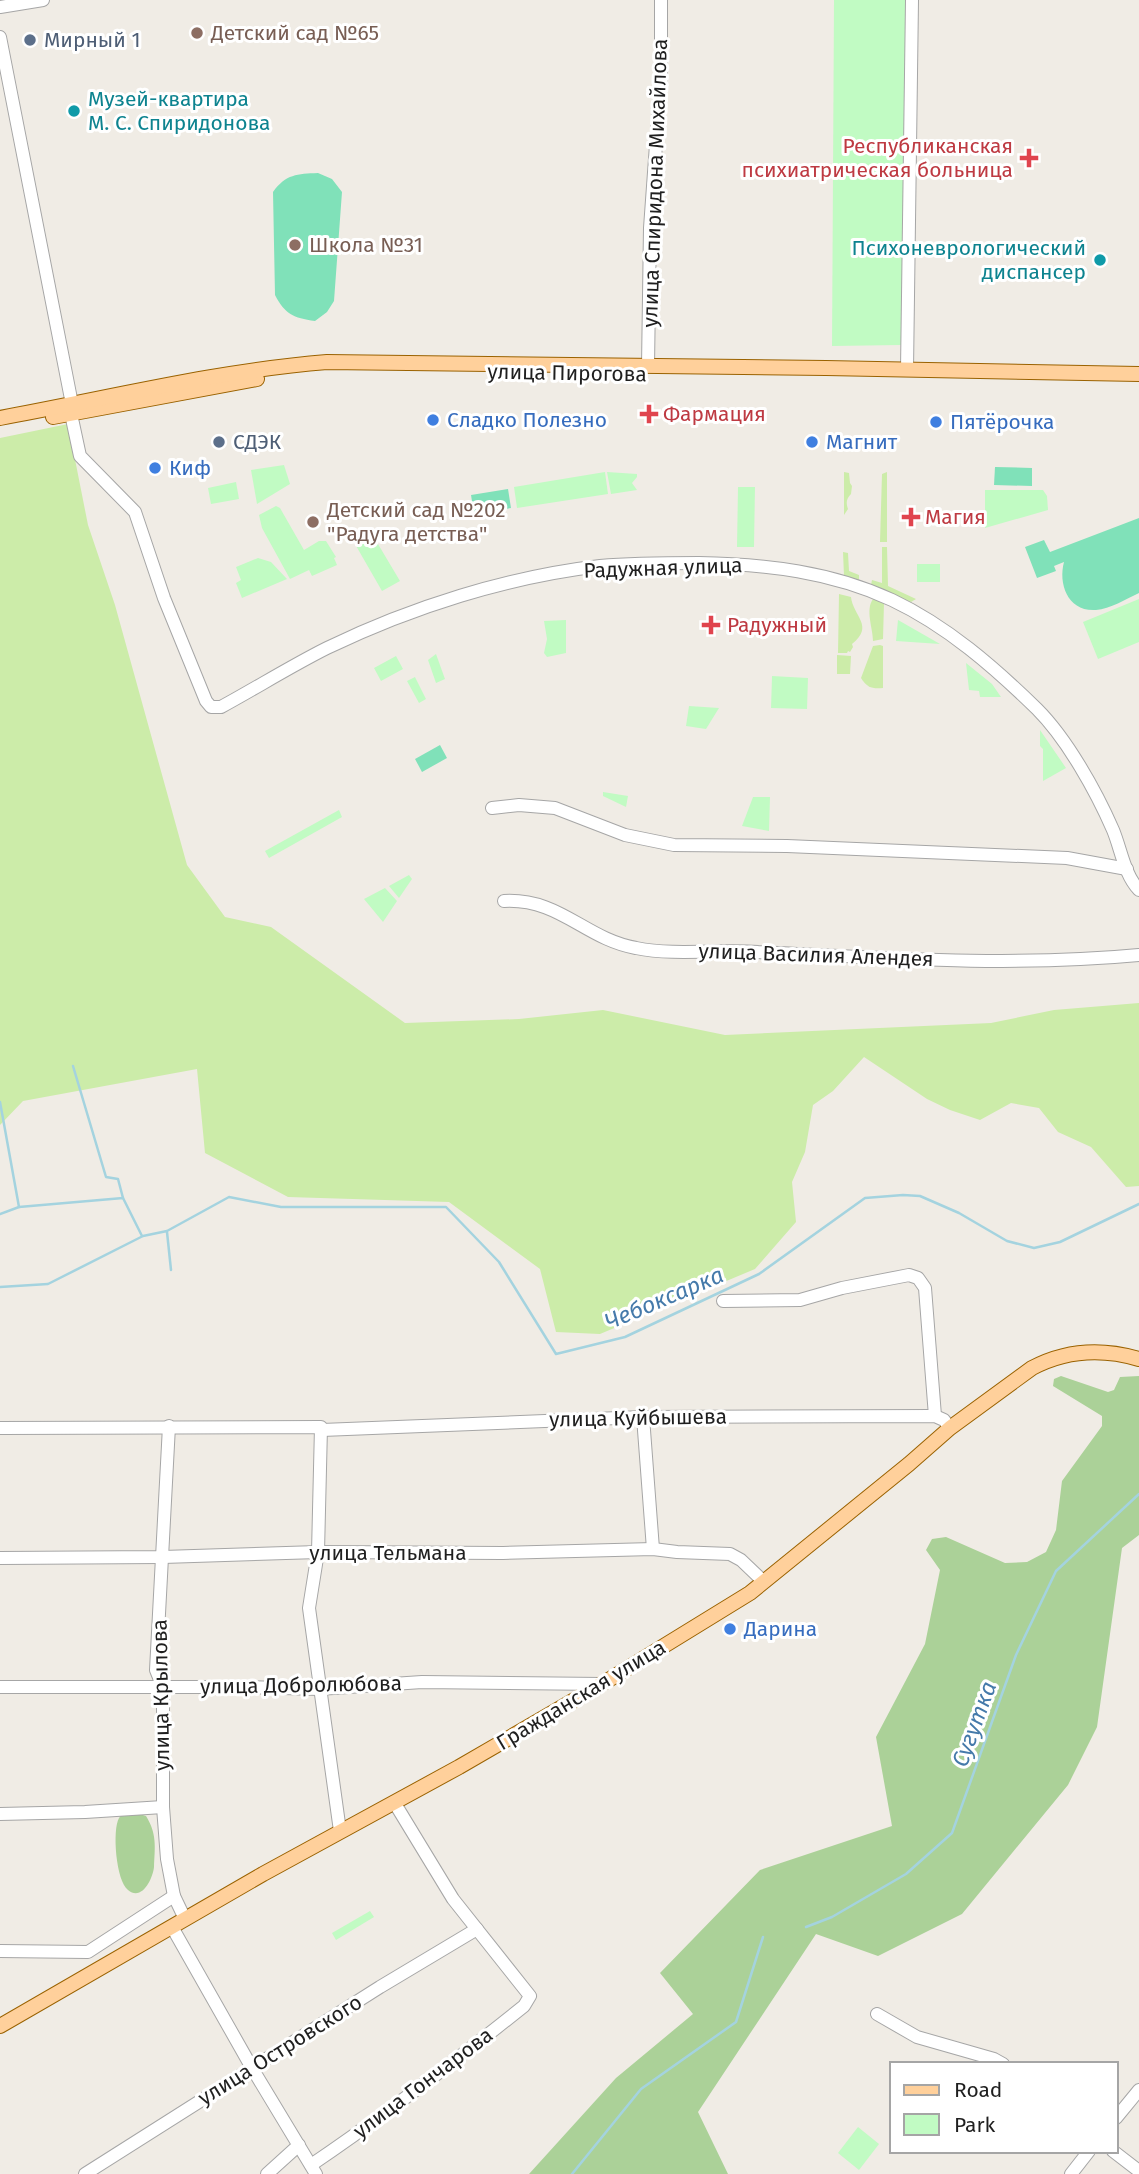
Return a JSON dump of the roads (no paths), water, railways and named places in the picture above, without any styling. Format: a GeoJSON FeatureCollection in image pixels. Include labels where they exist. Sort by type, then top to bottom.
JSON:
{"type":"FeatureCollection","features":[{"type":"Feature","properties":{"kind":"main road","name":"улица Пирогова"},"geometry":{"type":"LineString","coordinates":[[0,427],[181,381],[351,366],[826,373],[1139,383]]}},
{"type":"Feature","properties":{"kind":"main road","name":"улица Пирогова"},"geometry":{"type":"LineString","coordinates":[[906,375],[1139,374]]}},
{"type":"Feature","properties":{"kind":"main road","name":"улица Пирогова"},"geometry":{"type":"LineString","coordinates":[[0,418],[69,408]]}},
{"type":"Feature","properties":{"kind":"main road","name":"Гражданская улица"},"geometry":{"type":"LineString","coordinates":[[0,2026],[340,1831],[459,1767],[708,1620],[764,1582],[950,1428],[1015,1379],[1046,1361],[1066,1354],[1106,1352],[1139,1359]]}},
{"type":"Feature","properties":{"kind":"street"},"geometry":{"type":"LineString","coordinates":[[0,7],[43,0]]}},
{"type":"Feature","properties":{"kind":"street","name":"улица Спиридона Михайлова"},"geometry":{"type":"LineString","coordinates":[[648,370],[650,229],[661,75],[662,0]]}},
{"type":"Feature","properties":{"kind":"street"},"geometry":{"type":"LineString","coordinates":[[906,375],[912,0]]}},
{"type":"Feature","properties":{"kind":"street"},"geometry":{"type":"LineString","coordinates":[[0,37],[9,104]]}},
{"type":"Feature","properties":{"kind":"street"},"geometry":{"type":"LineString","coordinates":[[0,74],[13,122],[69,408]]}},
{"type":"Feature","properties":{"kind":"street","name":"Радужная улица"},"geometry":{"type":"LineString","coordinates":[[69,408],[80,456],[135,512],[164,598],[206,701],[211,707],[221,707],[338,644],[426,607],[503,584],[610,566],[704,563],[781,568],[836,580],[890,599],[942,629],[998,672],[1040,712],[1084,773],[1107,816],[1128,869]]}},
{"type":"Feature","properties":{"kind":"street"},"geometry":{"type":"LineString","coordinates":[[492,808],[543,806],[565,811],[625,835],[674,845],[789,846],[1067,858],[1128,869],[1130,878],[1139,890]]}},
{"type":"Feature","properties":{"kind":"street","name":"улица Василия Алендея"},"geometry":{"type":"LineString","coordinates":[[504,901],[537,903],[616,942],[653,951],[744,951],[921,959],[1072,960],[1139,955]]}},
{"type":"Feature","properties":{"kind":"street"},"geometry":{"type":"LineString","coordinates":[[723,1301],[800,1300],[842,1288],[909,1275],[918,1278],[925,1288],[935,1416],[944,1420],[950,1428]]}},
{"type":"Feature","properties":{"kind":"street"},"geometry":{"type":"LineString","coordinates":[[643,1416],[653,1549]]}},
{"type":"Feature","properties":{"kind":"street","name":"улица Куйбышева"},"geometry":{"type":"LineString","coordinates":[[0,1428],[169,1426],[321,1429],[643,1416],[935,1416]]}},
{"type":"Feature","properties":{"kind":"street","name":"улица Крылова"},"geometry":{"type":"LineString","coordinates":[[169,1426],[156,1670],[163,1687],[163,1807],[167,1859],[179,1923],[252,2068],[314,2170]]}},
{"type":"Feature","properties":{"kind":"street"},"geometry":{"type":"LineString","coordinates":[[321,1429],[318,1552],[309,1608],[340,1831]]}},
{"type":"Feature","properties":{"kind":"street","name":"улица Тельмана"},"geometry":{"type":"LineString","coordinates":[[0,1558],[653,1549],[730,1554],[741,1560],[764,1582]]}},
{"type":"Feature","properties":{"kind":"street","name":"улица Добролюбова"},"geometry":{"type":"LineString","coordinates":[[0,1687],[319,1689],[422,1682],[602,1684]]}},
{"type":"Feature","properties":{"kind":"street"},"geometry":{"type":"LineString","coordinates":[[394,1802],[453,1899],[477,1930]]}},
{"type":"Feature","properties":{"kind":"street"},"geometry":{"type":"LineString","coordinates":[[0,1814],[163,1807]]}},
{"type":"Feature","properties":{"kind":"street"},"geometry":{"type":"LineString","coordinates":[[0,1951],[88,1952],[174,1896]]}},
{"type":"Feature","properties":{"kind":"street","name":"улица Гончарова"},"geometry":{"type":"LineString","coordinates":[[314,2170],[524,2006],[530,1996],[477,1930]]}},
{"type":"Feature","properties":{"kind":"street","name":"улица Островского"},"geometry":{"type":"LineString","coordinates":[[85,2174],[380,1987],[477,1930]]}},
{"type":"Feature","properties":{"kind":"street"},"geometry":{"type":"LineString","coordinates":[[877,2014],[917,2037],[999,2062]]}},
{"type":"Feature","properties":{"kind":"street"},"geometry":{"type":"LineString","coordinates":[[1118,2116],[1139,2090]]}},
{"type":"Feature","properties":{"kind":"street"},"geometry":{"type":"LineString","coordinates":[[267,2174],[299,2145]]}},
{"type":"Feature","properties":{"kind":"street"},"geometry":{"type":"LineString","coordinates":[[1071,2174],[1087,2153]]}},
{"type":"Feature","properties":{"kind":"street"},"geometry":{"type":"LineString","coordinates":[[1116,2153],[1139,2171]]}},
{"type":"Feature","properties":{"kind":"waterway"},"geometry":{"type":"LineString","coordinates":[[73,1066],[106,1177],[118,1179],[123,1198]]}},
{"type":"Feature","properties":{"kind":"waterway"},"geometry":{"type":"LineString","coordinates":[[0,1102],[19,1207]]}},
{"type":"Feature","properties":{"kind":"waterway","name":"Чебоксарка"},"geometry":{"type":"LineString","coordinates":[[0,1287],[48,1284],[143,1236],[167,1231],[229,1197],[281,1207],[446,1207],[499,1262],[556,1354],[625,1337],[759,1274],[865,1198],[920,1196],[959,1213],[1007,1241],[1034,1248],[1060,1242],[1139,1204]]}},
{"type":"Feature","properties":{"kind":"waterway"},"geometry":{"type":"LineString","coordinates":[[0,1214],[19,1207],[123,1198],[142,1236]]}},
{"type":"Feature","properties":{"kind":"waterway"},"geometry":{"type":"LineString","coordinates":[[167,1232],[171,1270]]}},
{"type":"Feature","properties":{"kind":"waterway","name":"Сугутка"},"geometry":{"type":"LineString","coordinates":[[806,1927],[832,1917],[906,1874],[952,1833],[1016,1655],[1056,1571],[1139,1494]]}},
{"type":"Feature","properties":{"kind":"waterway","name":"Сугутка"},"geometry":{"type":"LineString","coordinates":[[572,2174],[641,2089],[736,2022],[763,1937]]}},
{"type":"Feature","properties":{"kind":"place","name":"Детский сад №65"},"geometry":{"type":"Point","coordinates":[197,33]}},
{"type":"Feature","properties":{"kind":"place","name":"Мирный 1"},"geometry":{"type":"Point","coordinates":[30,40]}},
{"type":"Feature","properties":{"kind":"place","name":"Музей-квартира М. С. Спиридонова"},"geometry":{"type":"Point","coordinates":[74,111]}},
{"type":"Feature","properties":{"kind":"place","name":"Республиканская психиатрическая больница"},"geometry":{"type":"Point","coordinates":[1029,158]}},
{"type":"Feature","properties":{"kind":"place","name":"Школа №31"},"geometry":{"type":"Point","coordinates":[295,245]}},
{"type":"Feature","properties":{"kind":"place","name":"Психоневрологический диспансер"},"geometry":{"type":"Point","coordinates":[1100,260]}},
{"type":"Feature","properties":{"kind":"place","name":"Фармация"},"geometry":{"type":"Point","coordinates":[649,414]}},
{"type":"Feature","properties":{"kind":"place","name":"Сладко Полезно"},"geometry":{"type":"Point","coordinates":[433,420]}},
{"type":"Feature","properties":{"kind":"place","name":"Пятёрочка"},"geometry":{"type":"Point","coordinates":[936,422]}},
{"type":"Feature","properties":{"kind":"place","name":"СДЭК"},"geometry":{"type":"Point","coordinates":[219,442]}},
{"type":"Feature","properties":{"kind":"place","name":"Магнит"},"geometry":{"type":"Point","coordinates":[812,442]}},
{"type":"Feature","properties":{"kind":"place","name":"Киф"},"geometry":{"type":"Point","coordinates":[155,468]}},
{"type":"Feature","properties":{"kind":"place","name":"Магия"},"geometry":{"type":"Point","coordinates":[911,517]}},
{"type":"Feature","properties":{"kind":"place","name":"Детский сад №202 \"Радуга детства\""},"geometry":{"type":"Point","coordinates":[313,522]}},
{"type":"Feature","properties":{"kind":"place","name":"Радужный"},"geometry":{"type":"Point","coordinates":[711,625]}},
{"type":"Feature","properties":{"kind":"place","name":"Дарина"},"geometry":{"type":"Point","coordinates":[730,1629]}}]}
